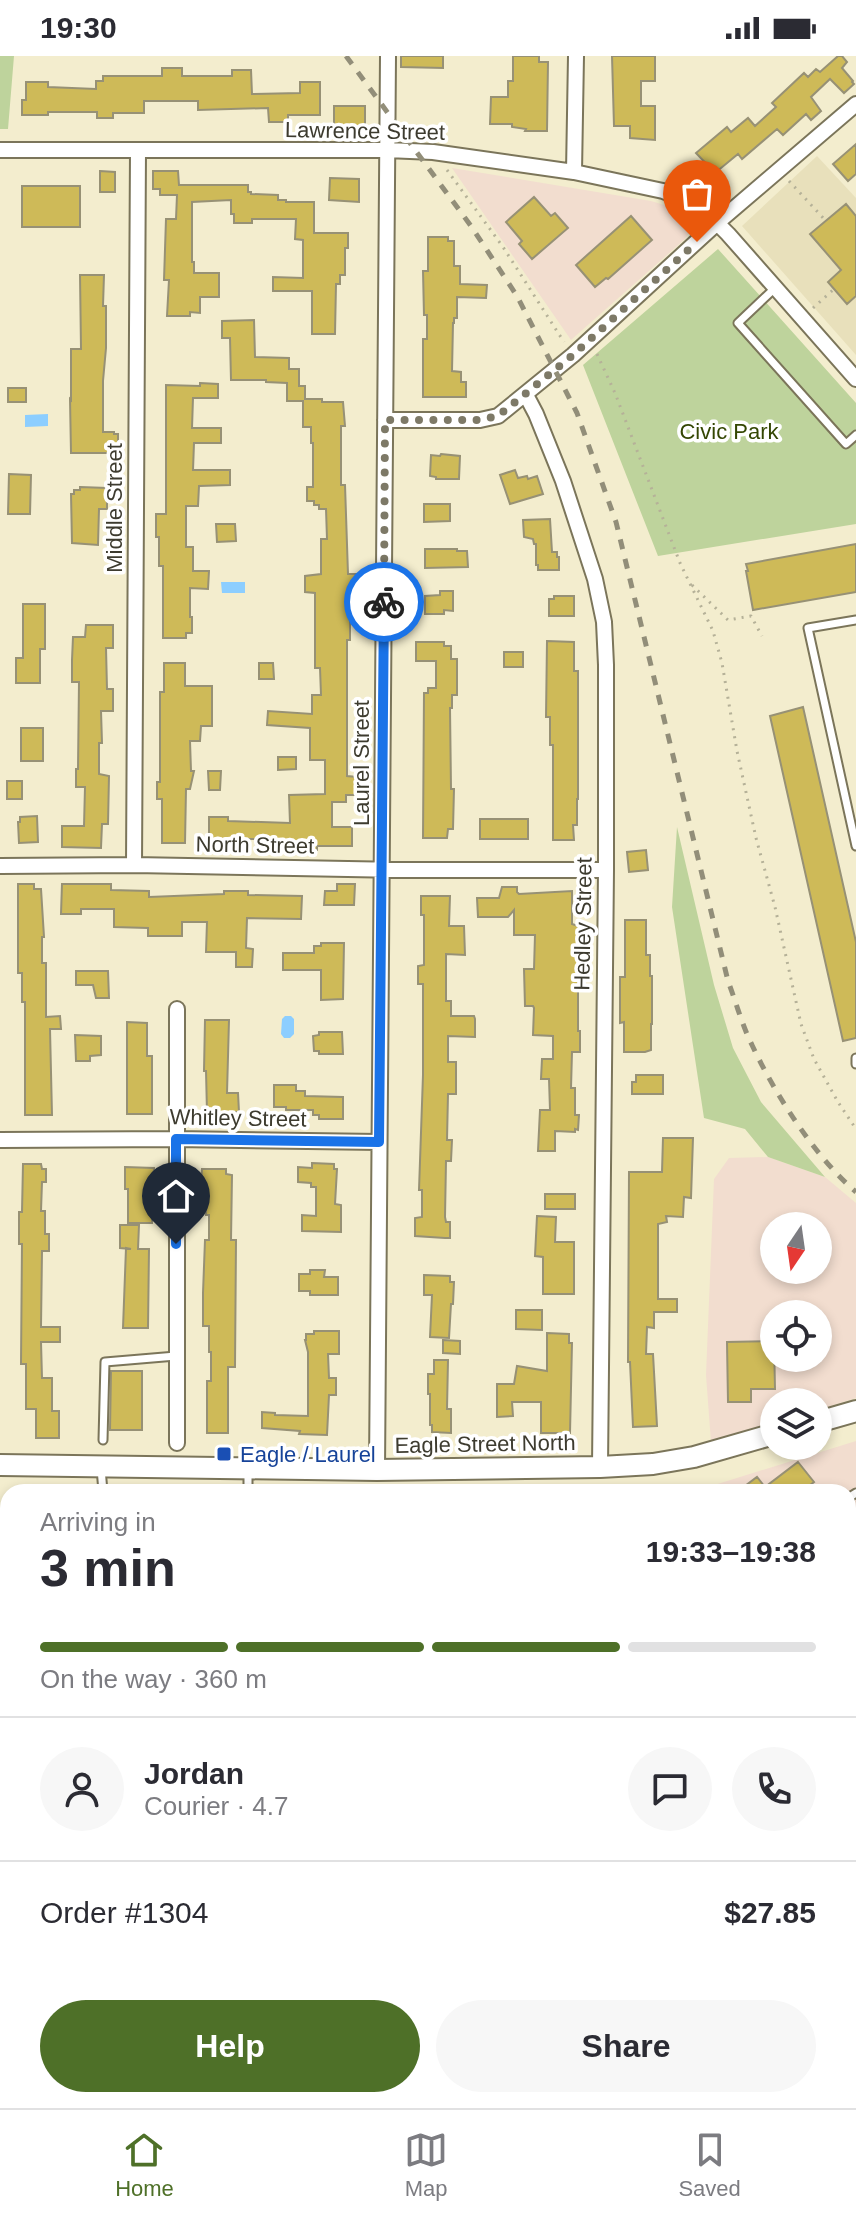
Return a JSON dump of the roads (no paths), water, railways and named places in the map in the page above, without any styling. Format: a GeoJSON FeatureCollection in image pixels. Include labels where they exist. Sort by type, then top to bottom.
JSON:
{"type":"FeatureCollection","features":[{"type":"Feature","properties":{"kind":"main road"},"geometry":{"type":"LineString","coordinates":[[832,1418],[856,1411]]}},
{"type":"Feature","properties":{"kind":"main road","name":"Eagle Street North"},"geometry":{"type":"LineString","coordinates":[[0,1465],[377,1470],[600,1467],[653,1464],[694,1457],[760,1438]]}},
{"type":"Feature","properties":{"kind":"street","name":"Laurel Street"},"geometry":{"type":"LineString","coordinates":[[377,1470],[388,56]]}},
{"type":"Feature","properties":{"kind":"street"},"geometry":{"type":"LineString","coordinates":[[574,172],[576,56]]}},
{"type":"Feature","properties":{"kind":"street"},"geometry":{"type":"LineString","coordinates":[[385,420],[480,420],[498,416],[573,355],[717,223],[856,104]]}},
{"type":"Feature","properties":{"kind":"street","name":"Lawrence Street"},"geometry":{"type":"LineString","coordinates":[[0,150],[387,150],[436,153],[574,172],[663,191],[688,201],[717,223],[856,379]]}},
{"type":"Feature","properties":{"kind":"street","name":"Middle Street"},"geometry":{"type":"LineString","coordinates":[[134,865],[138,151]]}},
{"type":"Feature","properties":{"kind":"street","name":"Hedley Street"},"geometry":{"type":"LineString","coordinates":[[526,395],[563,481],[595,579],[604,622],[606,870],[600,1467]]}},
{"type":"Feature","properties":{"kind":"street","name":"North Street"},"geometry":{"type":"LineString","coordinates":[[0,866],[606,870]]}},
{"type":"Feature","properties":{"kind":"street"},"geometry":{"type":"LineString","coordinates":[[177,1009],[177,1443]]}},
{"type":"Feature","properties":{"kind":"street","name":"Whitley Street"},"geometry":{"type":"LineString","coordinates":[[0,1140],[379,1142]]}},
{"type":"Feature","properties":{"kind":"lane"},"geometry":{"type":"LineString","coordinates":[[776,288],[738,323],[846,444],[856,435]]}},
{"type":"Feature","properties":{"kind":"lane"},"geometry":{"type":"LineString","coordinates":[[856,620],[808,628],[856,846]]}},
{"type":"Feature","properties":{"kind":"lane"},"geometry":{"type":"LineString","coordinates":[[103,1440],[105,1362],[176,1356]]}},
{"type":"Feature","properties":{"kind":"lane"},"geometry":{"type":"LineString","coordinates":[[100,1466],[102,1484]]}},
{"type":"Feature","properties":{"kind":"lane"},"geometry":{"type":"LineString","coordinates":[[248,1468],[248,1484]]}},
{"type":"Feature","properties":{"kind":"water"},"geometry":{"type":"Polygon","coordinates":[[[48,414],[48,426],[25,427],[25,415],[48,414]]]}},
{"type":"Feature","properties":{"kind":"water"},"geometry":{"type":"Polygon","coordinates":[[[221,582],[245,582],[245,593],[222,593],[221,582]]]}},
{"type":"Feature","properties":{"kind":"water"},"geometry":{"type":"Polygon","coordinates":[[[285,1016],[294,1019],[294,1034],[290,1038],[284,1038],[281,1034],[285,1016]]]}},
{"type":"Feature","properties":{"kind":"railway"},"geometry":{"type":"LineString","coordinates":[[346,56],[471,226],[517,296],[577,413],[616,522],[728,981],[742,1021],[761,1064],[797,1124],[856,1192]]}},
{"type":"Feature","properties":{"kind":"place","name":"Eagle / Laurel"},"geometry":{"type":"Point","coordinates":[224,1454]}},
{"type":"Feature","properties":{"kind":"park label","name":"Civic Park"},"geometry":{"type":"Point","coordinates":[729,431]}}]}
